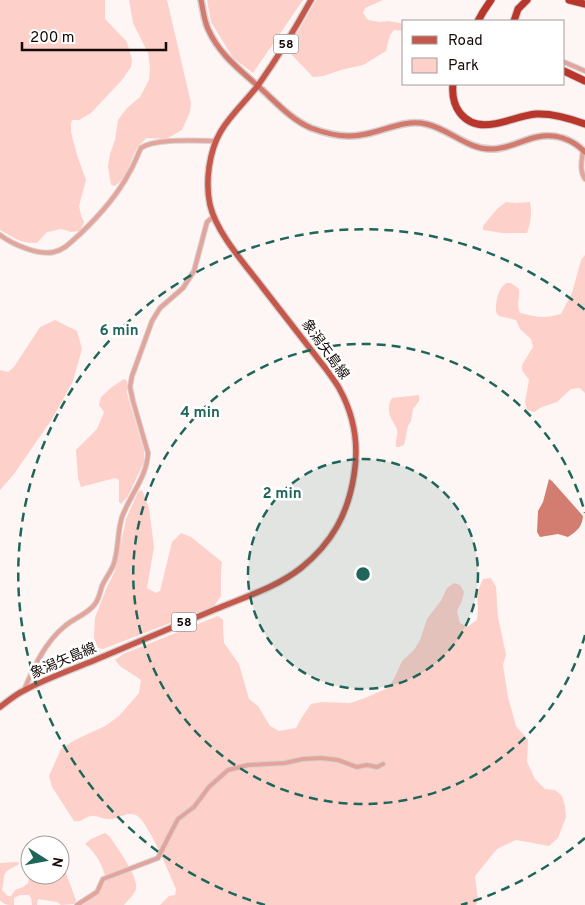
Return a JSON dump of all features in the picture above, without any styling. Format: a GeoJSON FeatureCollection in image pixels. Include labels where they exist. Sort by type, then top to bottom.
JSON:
{"type":"FeatureCollection","features":[{"type":"Feature","properties":{"kind":"highway"},"geometry":{"type":"LineString","coordinates":[[478,20],[491,0]]}},
{"type":"Feature","properties":{"kind":"highway"},"geometry":{"type":"LineString","coordinates":[[514,20],[518,9],[527,0]]}},
{"type":"Feature","properties":{"kind":"highway"},"geometry":{"type":"LineString","coordinates":[[569,0],[585,4]]}},
{"type":"Feature","properties":{"kind":"highway"},"geometry":{"type":"LineString","coordinates":[[565,71],[585,81]]}},
{"type":"Feature","properties":{"kind":"highway"},"geometry":{"type":"LineString","coordinates":[[453,85],[456,107],[467,120],[474,123],[490,125],[516,117],[538,114],[562,116],[585,124]]}},
{"type":"Feature","properties":{"kind":"main road","name":"象潟矢島線"},"geometry":{"type":"LineString","coordinates":[[0,707],[24,690],[237,601],[286,578],[301,568],[332,537],[345,508],[352,490],[356,447],[354,429],[339,387],[230,245],[214,216],[208,192],[208,175],[216,141],[221,131],[257,86],[282,50],[311,0]]}},
{"type":"Feature","properties":{"kind":"street"},"geometry":{"type":"LineString","coordinates":[[201,0],[208,29],[217,45],[233,65],[294,118],[311,128],[330,134],[348,136],[370,134],[407,123],[426,124],[438,128],[469,145],[494,149],[538,137],[551,136],[563,138],[575,142],[584,151],[581,168],[585,179]]}},
{"type":"Feature","properties":{"kind":"street"},"geometry":{"type":"LineString","coordinates":[[565,62],[585,71]]}},
{"type":"Feature","properties":{"kind":"street"},"geometry":{"type":"LineString","coordinates":[[0,235],[30,250],[47,253],[64,249],[97,218],[111,200],[129,174],[141,148],[164,141],[216,141]]}},
{"type":"Feature","properties":{"kind":"street"},"geometry":{"type":"LineString","coordinates":[[24,690],[32,670],[45,648],[63,627],[91,610],[97,602],[103,584],[114,565],[122,517],[148,462],[148,454],[130,387],[132,376],[152,321],[160,308],[183,288],[194,271],[207,222],[214,216]]}},
{"type":"Feature","properties":{"kind":"street"},"geometry":{"type":"LineString","coordinates":[[77,905],[97,892],[103,879],[158,858],[178,819],[194,807],[209,786],[228,770],[248,765],[285,763],[302,758],[338,760],[357,767],[367,765],[377,767],[383,764]]}},
{"type":"Feature","properties":{"kind":"green space"},"geometry":{"type":"Polygon","coordinates":[[[0,0],[105,0],[105,19],[127,42],[132,60],[131,67],[121,81],[91,113],[79,120],[72,120],[71,132],[86,180],[79,206],[84,222],[80,231],[71,232],[61,229],[47,232],[37,243],[22,241],[0,230],[0,0]]]}},
{"type":"Feature","properties":{"kind":"green space"},"geometry":{"type":"Polygon","coordinates":[[[129,0],[167,0],[191,103],[190,112],[182,130],[166,139],[146,138],[138,147],[123,178],[115,186],[111,185],[108,166],[118,120],[127,108],[140,97],[149,80],[150,67],[148,53],[133,23],[129,0]]]}},
{"type":"Feature","properties":{"kind":"green space"},"geometry":{"type":"Polygon","coordinates":[[[207,0],[303,0],[253,73],[233,58],[211,22],[207,0]]]}},
{"type":"Feature","properties":{"kind":"green space"},"geometry":{"type":"Polygon","coordinates":[[[316,0],[383,0],[365,8],[363,13],[368,20],[402,24],[402,31],[394,30],[390,35],[386,51],[363,65],[323,76],[313,77],[289,52],[290,46],[316,0]]]}},
{"type":"Feature","properties":{"kind":"green space"},"geometry":{"type":"Polygon","coordinates":[[[506,202],[530,202],[531,218],[527,233],[502,233],[483,230],[483,226],[497,209],[506,202]]]}},
{"type":"Feature","properties":{"kind":"green space"},"geometry":{"type":"Polygon","coordinates":[[[585,255],[585,393],[580,388],[571,389],[557,402],[534,412],[527,410],[525,402],[529,380],[522,370],[522,365],[533,347],[531,339],[520,329],[516,320],[499,316],[496,312],[499,293],[506,283],[511,283],[519,289],[518,307],[520,313],[540,317],[561,314],[572,293],[581,260],[585,255]]]}},
{"type":"Feature","properties":{"kind":"green space"},"geometry":{"type":"Polygon","coordinates":[[[55,320],[77,331],[82,349],[73,381],[52,419],[14,474],[0,490],[0,370],[8,372],[14,367],[40,327],[55,320]]]}},
{"type":"Feature","properties":{"kind":"green space"},"geometry":{"type":"Polygon","coordinates":[[[124,379],[127,381],[127,393],[144,450],[144,462],[128,496],[121,504],[119,502],[119,480],[115,478],[81,487],[78,478],[76,450],[97,429],[104,412],[99,405],[101,397],[124,379]]]}},
{"type":"Feature","properties":{"kind":"green space"},"geometry":{"type":"Polygon","coordinates":[[[419,395],[419,401],[413,409],[404,445],[396,447],[397,430],[389,413],[391,400],[392,398],[419,395]]]}},
{"type":"Feature","properties":{"kind":"green space"},"geometry":{"type":"Polygon","coordinates":[[[142,490],[149,508],[154,547],[147,588],[156,593],[160,591],[172,542],[181,533],[191,537],[222,562],[221,596],[214,606],[103,649],[98,648],[94,638],[95,618],[115,571],[126,519],[138,492],[142,490]]]}},
{"type":"Feature","properties":{"kind":"green space"},"geometry":{"type":"Polygon","coordinates":[[[491,578],[496,587],[498,617],[506,655],[503,665],[508,697],[516,726],[528,740],[527,762],[535,779],[545,789],[555,790],[562,796],[566,817],[558,838],[549,846],[516,840],[497,849],[475,876],[478,900],[476,905],[160,905],[169,896],[175,895],[176,889],[158,849],[141,819],[136,815],[129,814],[113,819],[91,816],[74,821],[52,787],[49,776],[61,749],[105,726],[119,716],[139,693],[141,680],[120,666],[115,660],[123,654],[218,616],[223,620],[224,643],[239,664],[249,699],[258,706],[270,726],[279,731],[296,728],[311,704],[322,702],[350,703],[388,688],[402,661],[414,650],[420,640],[427,619],[442,599],[447,588],[454,583],[460,585],[464,592],[457,611],[460,623],[467,627],[477,620],[477,593],[483,579],[491,578]]]}},
{"type":"Feature","properties":{"kind":"green space"},"geometry":{"type":"Polygon","coordinates":[[[105,833],[110,837],[131,870],[136,889],[124,905],[83,905],[98,894],[106,880],[98,860],[85,844],[105,833]]]}},
{"type":"Feature","properties":{"kind":"green space"},"geometry":{"type":"Polygon","coordinates":[[[0,863],[19,863],[5,874],[2,890],[8,896],[11,896],[15,890],[26,885],[70,884],[76,900],[74,904],[61,905],[57,902],[38,899],[37,905],[32,905],[29,895],[20,895],[14,898],[14,905],[3,903],[0,900],[0,863]]]}},
{"type":"Feature","properties":{"kind":"shaded area"},"geometry":{"type":"Polygon","coordinates":[[[549,479],[583,516],[579,528],[568,537],[558,534],[540,537],[537,532],[538,511],[543,502],[549,479]]]}}]}
